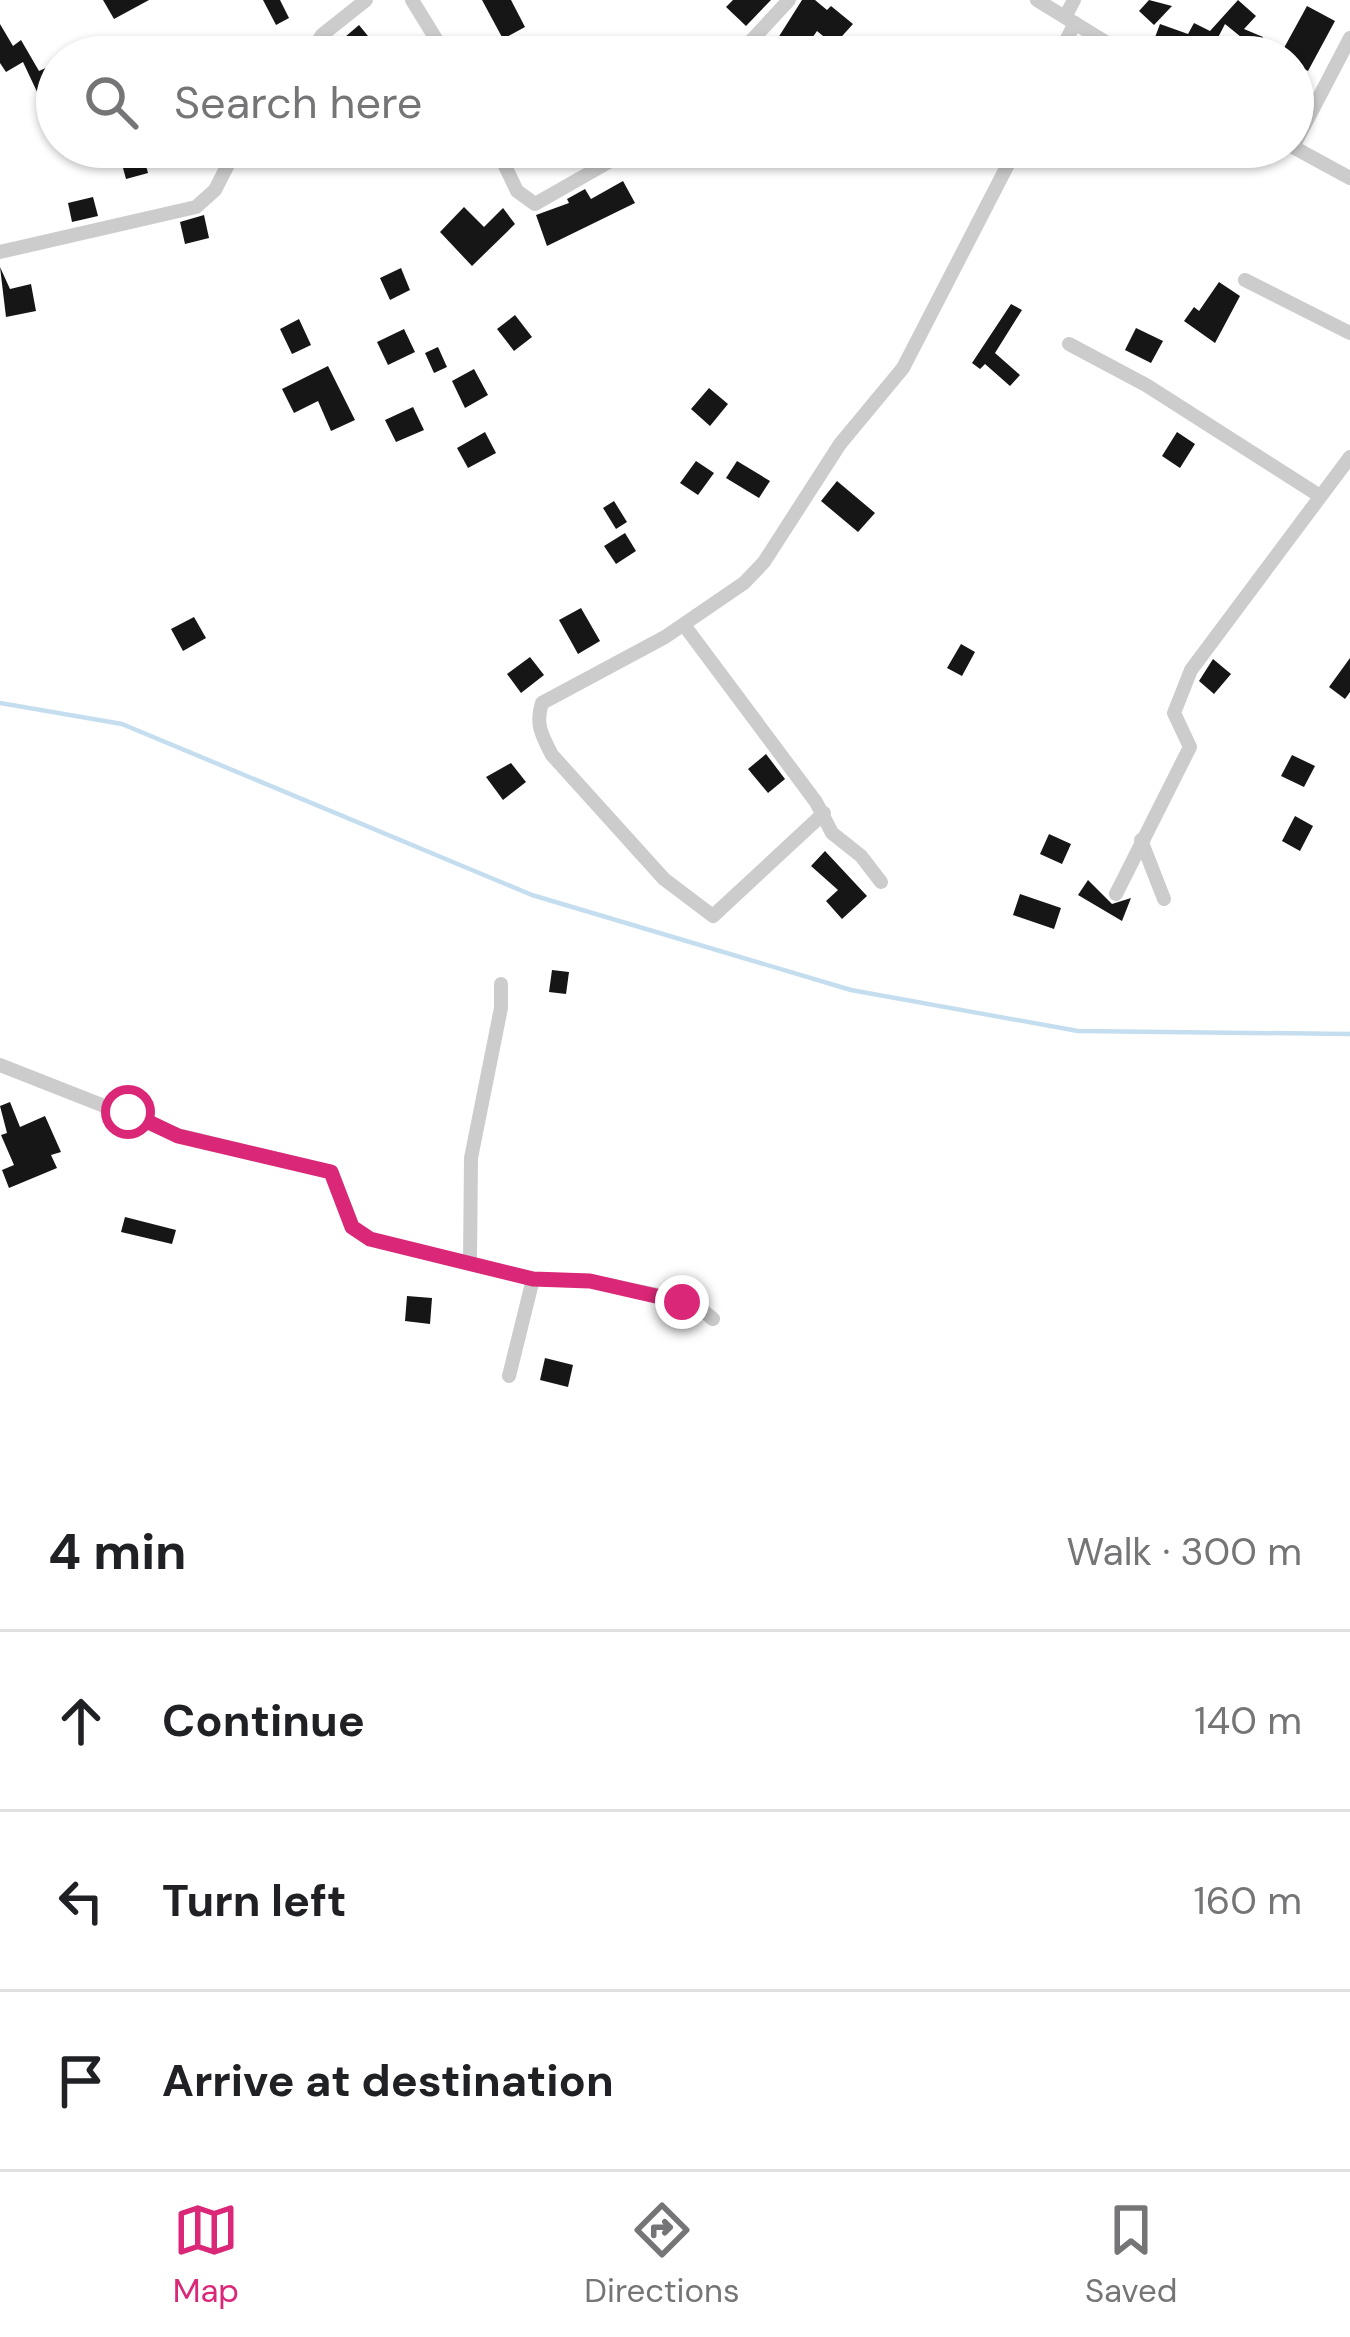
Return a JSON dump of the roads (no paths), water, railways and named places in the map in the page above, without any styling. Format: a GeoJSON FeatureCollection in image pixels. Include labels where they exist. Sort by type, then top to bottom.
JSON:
{"type":"FeatureCollection","features":[{"type":"Feature","properties":{"kind":"street"},"geometry":{"type":"LineString","coordinates":[[321,36],[366,0]]}},
{"type":"Feature","properties":{"kind":"street"},"geometry":{"type":"LineString","coordinates":[[412,0],[434,36]]}},
{"type":"Feature","properties":{"kind":"street"},"geometry":{"type":"LineString","coordinates":[[756,36],[789,0]]}},
{"type":"Feature","properties":{"kind":"street"},"geometry":{"type":"LineString","coordinates":[[1037,0],[1096,36]]}},
{"type":"Feature","properties":{"kind":"street"},"geometry":{"type":"LineString","coordinates":[[1065,36],[1074,0]]}},
{"type":"Feature","properties":{"kind":"street"},"geometry":{"type":"LineString","coordinates":[[1314,107],[1350,38]]}},
{"type":"Feature","properties":{"kind":"street"},"geometry":{"type":"LineString","coordinates":[[1314,158],[1350,178]]}},
{"type":"Feature","properties":{"kind":"street"},"geometry":{"type":"LineString","coordinates":[[0,253],[196,208],[215,190],[226,168]]}},
{"type":"Feature","properties":{"kind":"street"},"geometry":{"type":"LineString","coordinates":[[506,168],[517,190],[535,204],[598,168]]}},
{"type":"Feature","properties":{"kind":"street"},"geometry":{"type":"LineString","coordinates":[[824,813],[712,916],[664,879],[552,754],[538,724],[542,704],[684,625],[764,562],[840,444],[903,368],[1006,168]]}},
{"type":"Feature","properties":{"kind":"street"},"geometry":{"type":"LineString","coordinates":[[1245,280],[1350,333]]}},
{"type":"Feature","properties":{"kind":"street"},"geometry":{"type":"LineString","coordinates":[[1069,344],[1146,385],[1320,496]]}},
{"type":"Feature","properties":{"kind":"street"},"geometry":{"type":"LineString","coordinates":[[1116,894],[1190,747],[1174,713],[1191,670],[1350,457]]}},
{"type":"Feature","properties":{"kind":"street"},"geometry":{"type":"LineString","coordinates":[[684,625],[824,813],[832,833],[861,856],[881,882]]}},
{"type":"Feature","properties":{"kind":"street"},"geometry":{"type":"LineString","coordinates":[[1141,840],[1164,899]]}},
{"type":"Feature","properties":{"kind":"street"},"geometry":{"type":"LineString","coordinates":[[470,1260],[471,1158],[501,1008],[501,984]]}},
{"type":"Feature","properties":{"kind":"street"},"geometry":{"type":"LineString","coordinates":[[0,1065],[178,1136],[331,1172],[352,1227],[370,1239],[533,1279],[590,1281],[658,1295],[701,1309],[713,1319]]}},
{"type":"Feature","properties":{"kind":"street"},"geometry":{"type":"LineString","coordinates":[[509,1376],[533,1279]]}},
{"type":"Feature","properties":{"kind":"waterway"},"geometry":{"type":"LineString","coordinates":[[0,703],[122,724],[532,895],[851,990],[1078,1031],[1350,1034]]}}]}
